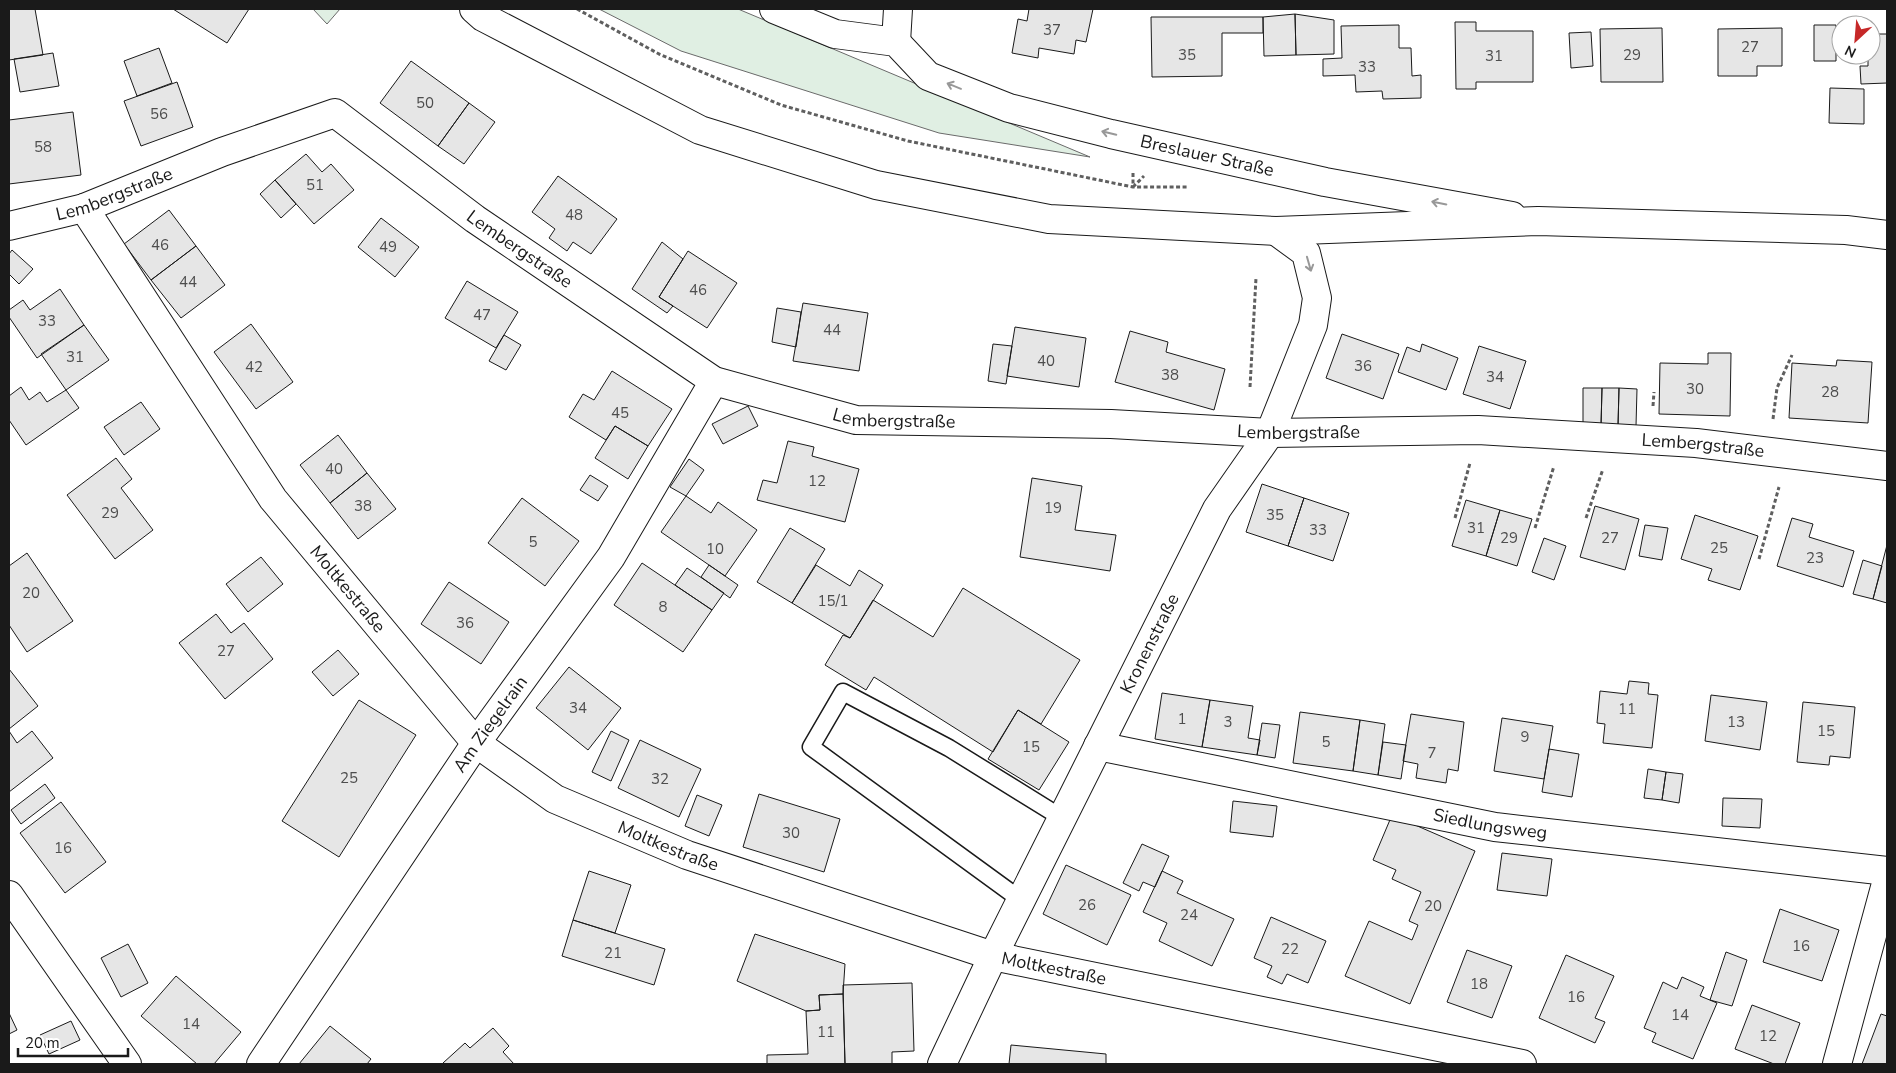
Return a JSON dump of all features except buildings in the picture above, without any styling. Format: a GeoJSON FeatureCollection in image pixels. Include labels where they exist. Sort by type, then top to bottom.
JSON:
{"type":"FeatureCollection","features":[{"type":"Feature","properties":{"kind":"street"},"geometry":{"type":"LineString","coordinates":[[474,9],[484,17],[700,130],[876,185],[1049,219],[1276,230],[1538,221],[1846,230],[1887,235]]}},
{"type":"Feature","properties":{"kind":"street"},"geometry":{"type":"LineString","coordinates":[[774,9],[835,34],[896,42],[898,9]]}},
{"type":"Feature","properties":{"kind":"street","name":"Breslauer Straße"},"geometry":{"type":"LineString","coordinates":[[896,42],[928,76],[1009,108],[1111,134],[1317,180],[1538,221]]}},
{"type":"Feature","properties":{"kind":"street","name":"Lembergstraße"},"geometry":{"type":"LineString","coordinates":[[9,226],[84,208],[222,152],[335,114],[475,219],[714,381],[856,420],[1111,424],[1259,433],[1478,430],[1696,443],[1887,466]]}},
{"type":"Feature","properties":{"kind":"street","name":"Moltkestraße"},"geometry":{"type":"LineString","coordinates":[[84,208],[273,499],[476,743],[555,799],[687,855],[992,956],[1522,1064]]}},
{"type":"Feature","properties":{"kind":"street","name":"Kronenstraße"},"geometry":{"type":"LineString","coordinates":[[942,1064],[992,956],[1217,509],[1259,433],[1313,325],[1317,298],[1306,253],[1276,230]]}},
{"type":"Feature","properties":{"kind":"street","name":"Am Ziegelrain"},"geometry":{"type":"LineString","coordinates":[[261,1064],[476,743],[610,557],[714,381]]}},
{"type":"Feature","properties":{"kind":"street","name":"Siedlungsweg"},"geometry":{"type":"LineString","coordinates":[[1098,746],[1495,827],[1887,871]]}},
{"type":"Feature","properties":{"kind":"street"},"geometry":{"type":"LineString","coordinates":[[1837,1064],[1887,880]]}},
{"type":"Feature","properties":{"kind":"street"},"geometry":{"type":"LineString","coordinates":[[9,895],[127,1064]]}},
{"type":"Feature","properties":{"kind":"lane"},"geometry":{"type":"LineString","coordinates":[[1021,900],[811,747],[843,692],[949,748],[1062,818]]}},
{"type":"Feature","properties":{"kind":"path"},"geometry":{"type":"LineString","coordinates":[[577,9],[659,54],[781,105],[908,141],[1133,188],[1193,188]]}},
{"type":"Feature","properties":{"kind":"path"},"geometry":{"type":"LineString","coordinates":[[1256,278],[1259,433]]}},
{"type":"Feature","properties":{"kind":"path"},"geometry":{"type":"LineString","coordinates":[[1760,559],[1779,453],[1776,388],[1792,355]]}},
{"type":"Feature","properties":{"kind":"path"},"geometry":{"type":"LineString","coordinates":[[1456,518],[1478,430]]}},
{"type":"Feature","properties":{"kind":"path"},"geometry":{"type":"LineString","coordinates":[[1535,528],[1564,435]]}},
{"type":"Feature","properties":{"kind":"path"},"geometry":{"type":"LineString","coordinates":[[1586,518],[1614,438]]}},
{"type":"Feature","properties":{"kind":"green space"},"geometry":{"type":"Polygon","coordinates":[[[313,9],[340,9],[327,24],[313,9]]]}},
{"type":"Feature","properties":{"kind":"green space"},"geometry":{"type":"Polygon","coordinates":[[[599,9],[738,9],[1090,157],[939,133],[681,51],[599,9]]]}}]}
